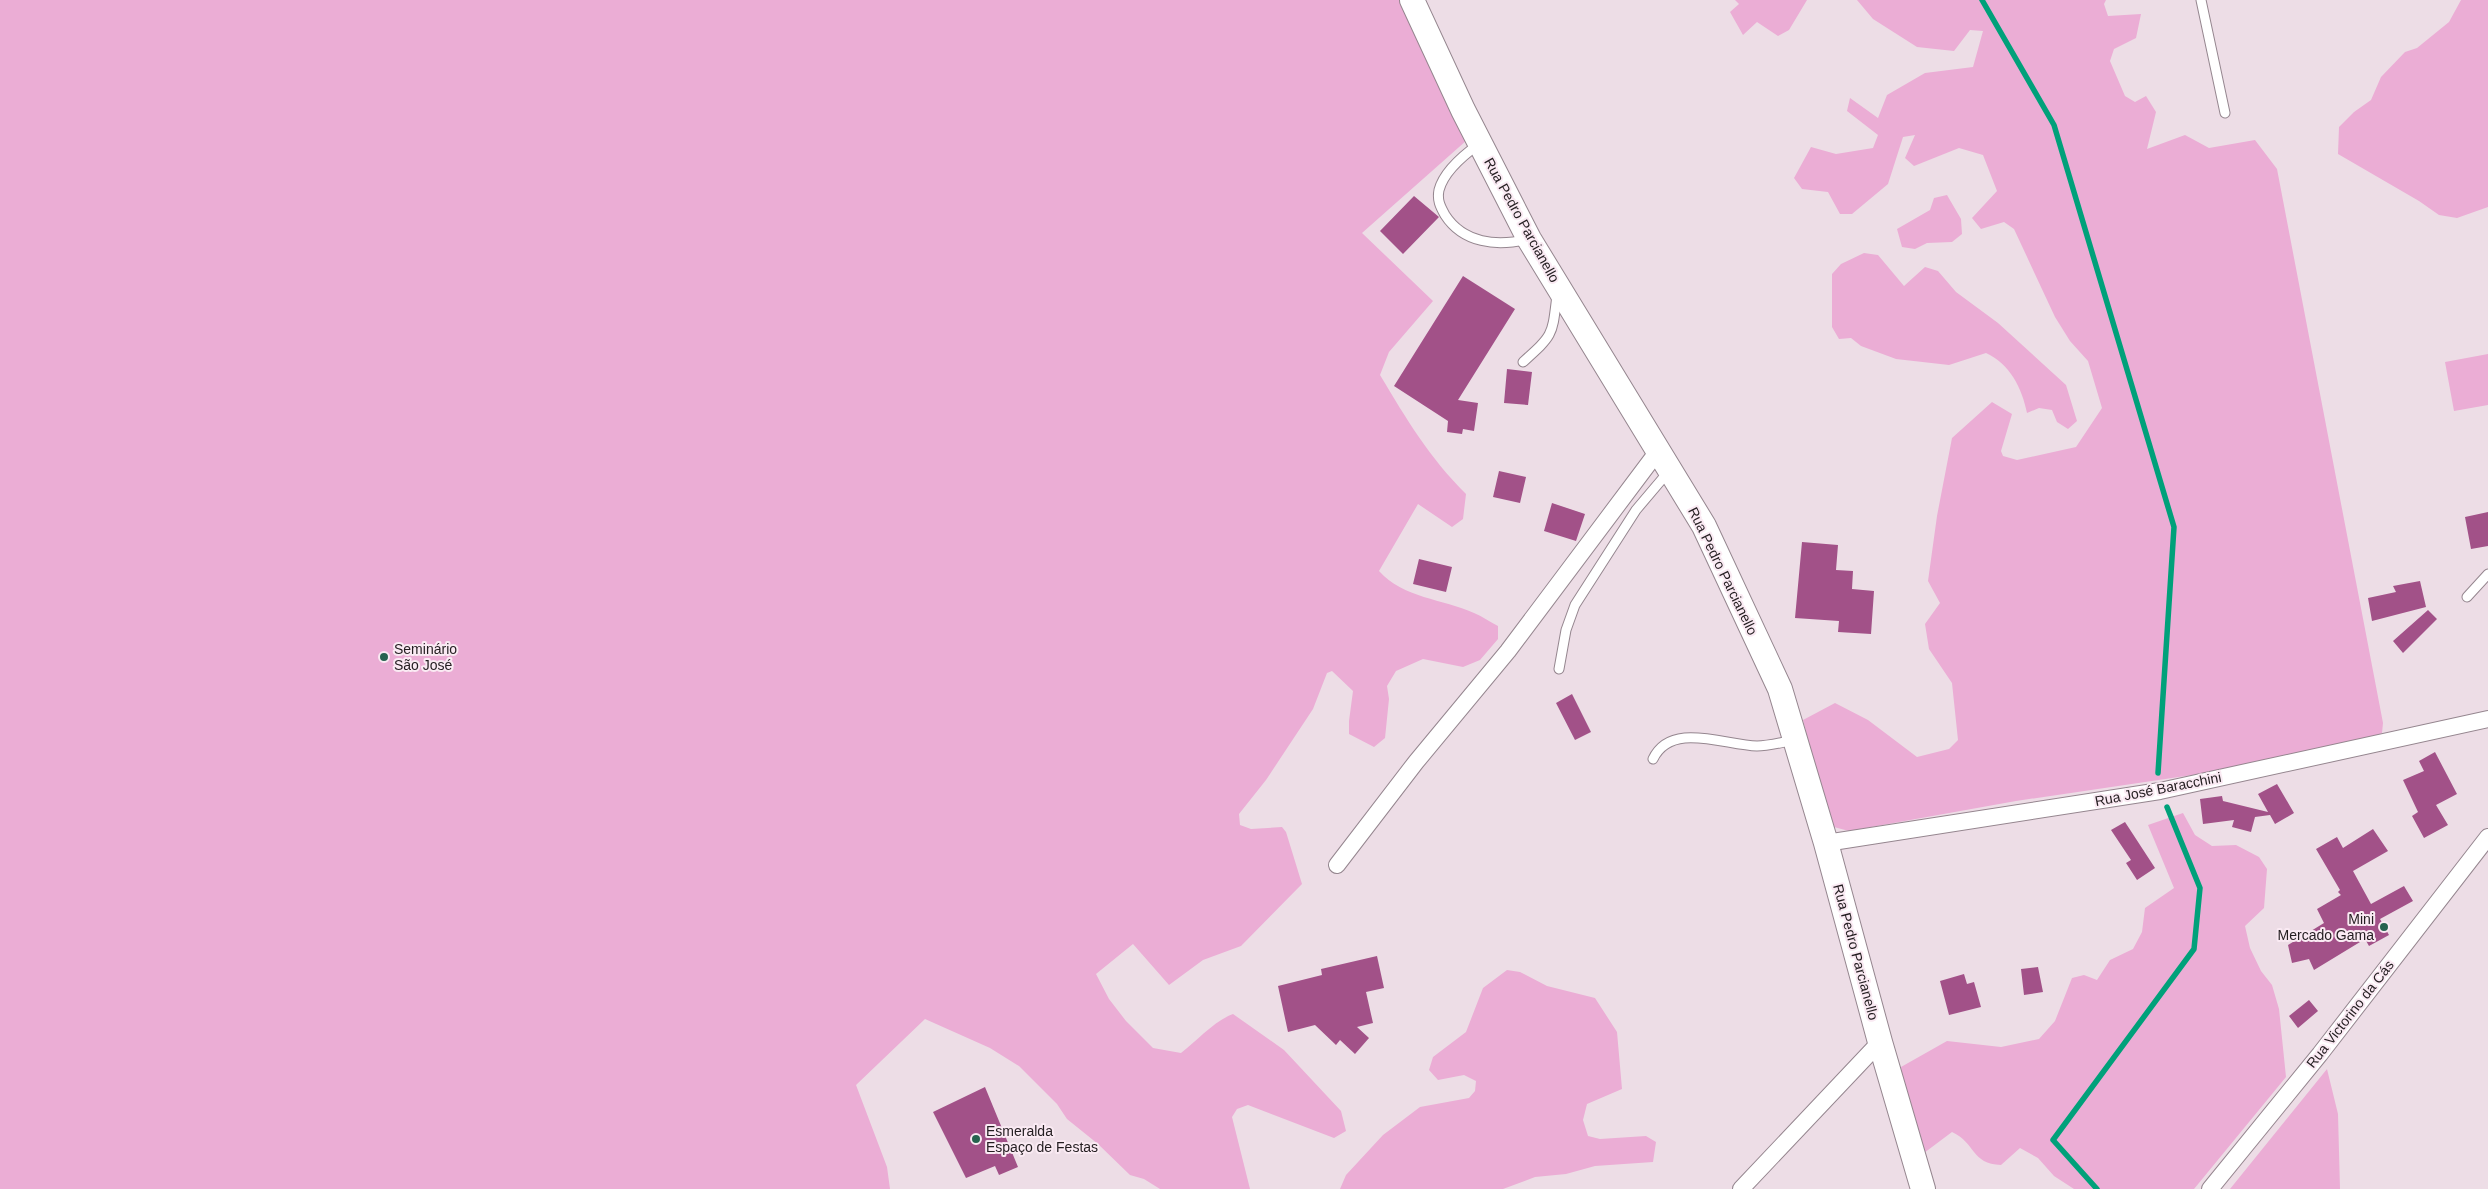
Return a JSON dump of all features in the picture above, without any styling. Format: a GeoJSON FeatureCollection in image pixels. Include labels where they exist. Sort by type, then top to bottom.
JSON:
{"type":"FeatureCollection","features":[{"type":"Feature","properties":{"kind":"street","name":"Rua Pedro Parcianello"},"geometry":{"type":"LineString","coordinates":[[1412,0],[1480,144],[1529,239],[1704,526],[1780,689],[1826,843],[1880,1042],[1923,1189]]}},
{"type":"Feature","properties":{"kind":"street"},"geometry":{"type":"LineString","coordinates":[[1337,865],[1416,762],[1664,460]]}},
{"type":"Feature","properties":{"kind":"street","name":"Rua José Baracchini"},"geometry":{"type":"LineString","coordinates":[[1826,843],[2160,791],[2488,720]]}},
{"type":"Feature","properties":{"kind":"street","name":"Rua Victorino da Cás"},"geometry":{"type":"LineString","coordinates":[[2210,1189],[2320,1054],[2488,837]]}},
{"type":"Feature","properties":{"kind":"street"},"geometry":{"type":"LineString","coordinates":[[1741,1189],[1880,1042]]}},
{"type":"Feature","properties":{"kind":"lane"},"geometry":{"type":"LineString","coordinates":[[2201,0],[2225,113]]}},
{"type":"Feature","properties":{"kind":"lane"},"geometry":{"type":"LineString","coordinates":[[1480,144],[1465,155],[1448,174],[1439,189],[1438,204],[1452,226],[1467,236],[1488,243],[1515,242],[1529,239]]}},
{"type":"Feature","properties":{"kind":"lane"},"geometry":{"type":"LineString","coordinates":[[1523,362],[1553,332],[1558,287]]}},
{"type":"Feature","properties":{"kind":"lane"},"geometry":{"type":"LineString","coordinates":[[1559,669],[1566,630],[1575,605],[1636,510],[1664,460]]}},
{"type":"Feature","properties":{"kind":"lane"},"geometry":{"type":"LineString","coordinates":[[2467,597],[2488,574]]}},
{"type":"Feature","properties":{"kind":"lane"},"geometry":{"type":"LineString","coordinates":[[1653,759],[1658,748],[1668,741],[1702,738],[1732,744],[1759,746],[1795,740]]}},
{"type":"Feature","properties":{"kind":"shaded area"},"geometry":{"type":"Polygon","coordinates":[[[0,0],[1400,0],[1467,140],[1362,233],[1433,301],[1389,352],[1380,375],[1409,423],[1441,466],[1466,494],[1463,519],[1452,527],[1418,504],[1379,571],[1389,580],[1411,592],[1462,608],[1483,617],[1498,626],[1498,639],[1480,660],[1463,667],[1423,659],[1396,671],[1387,686],[1389,699],[1385,738],[1374,747],[1349,734],[1353,691],[1332,671],[1327,673],[1313,709],[1266,780],[1239,814],[1240,825],[1251,829],[1282,827],[1286,832],[1302,884],[1241,946],[1203,960],[1169,985],[1133,944],[1096,974],[1109,999],[1126,1021],[1153,1048],[1181,1053],[1213,1026],[1233,1014],[1284,1050],[1341,1111],[1346,1131],[1334,1138],[1248,1105],[1237,1109],[1232,1117],[1250,1189],[1160,1189],[1144,1179],[1130,1175],[1098,1144],[1067,1119],[1057,1104],[1019,1066],[990,1048],[925,1019],[856,1085],[887,1167],[890,1189],[0,1189],[0,0]]]}},
{"type":"Feature","properties":{"kind":"shaded area"},"geometry":{"type":"Polygon","coordinates":[[[1735,0],[1807,0],[1789,30],[1778,36],[1757,22],[1743,35],[1730,12],[1739,4],[1735,0]]]}},
{"type":"Feature","properties":{"kind":"shaded area"},"geometry":{"type":"Polygon","coordinates":[[[1857,0],[2106,0],[2104,4],[2108,16],[2141,14],[2136,38],[2114,49],[2110,61],[2125,96],[2135,102],[2146,96],[2156,112],[2147,149],[2185,135],[2209,148],[2255,140],[2277,169],[2383,723],[2382,733],[2357,744],[2226,770],[2016,801],[1849,831],[1830,826],[1803,720],[1835,703],[1868,720],[1917,757],[1949,749],[1958,740],[1952,683],[1929,649],[1925,624],[1940,603],[1928,581],[1937,516],[1952,438],[1992,402],[2012,414],[2001,451],[2003,456],[2017,460],[2076,447],[2102,408],[2088,361],[2070,341],[2055,317],[2014,229],[2004,222],[1981,229],[1972,218],[1997,191],[1983,155],[1959,148],[1914,166],[1905,158],[1915,135],[1903,137],[1888,184],[1852,214],[1840,214],[1828,192],[1802,189],[1794,178],[1811,147],[1836,154],[1873,148],[1878,135],[1847,111],[1850,98],[1878,118],[1887,95],[1925,73],[1973,67],[1983,31],[1970,30],[1954,51],[1917,47],[1873,19],[1857,0]]]}},
{"type":"Feature","properties":{"kind":"shaded area"},"geometry":{"type":"Polygon","coordinates":[[[2461,0],[2488,0],[2488,207],[2457,218],[2439,215],[2419,201],[2338,154],[2339,127],[2354,112],[2371,100],[2381,77],[2405,52],[2417,48],[2449,22],[2461,0]]]}},
{"type":"Feature","properties":{"kind":"shaded area"},"geometry":{"type":"Polygon","coordinates":[[[1947,195],[1961,219],[1962,234],[1952,242],[1927,243],[1915,249],[1902,247],[1897,229],[1930,210],[1934,198],[1947,195]]]}},
{"type":"Feature","properties":{"kind":"shaded area"},"geometry":{"type":"Polygon","coordinates":[[[1864,253],[1878,255],[1904,286],[1925,267],[1938,271],[1956,292],[1998,323],[2066,385],[2077,421],[2068,429],[2057,422],[2052,410],[2039,408],[2027,413],[2022,395],[2014,378],[2002,363],[1986,353],[1949,365],[1896,359],[1861,346],[1851,338],[1839,339],[1832,327],[1832,274],[1841,264],[1864,253]]]}},
{"type":"Feature","properties":{"kind":"shaded area"},"geometry":{"type":"Polygon","coordinates":[[[2488,354],[2488,405],[2454,411],[2445,362],[2488,354]]]}},
{"type":"Feature","properties":{"kind":"shaded area"},"geometry":{"type":"Polygon","coordinates":[[[2183,813],[2195,835],[2212,846],[2236,845],[2259,857],[2267,869],[2264,908],[2245,926],[2250,948],[2261,971],[2272,985],[2279,1009],[2286,1077],[2194,1189],[2074,1189],[2054,1176],[2038,1158],[2020,1148],[2001,1165],[1991,1164],[1979,1157],[1966,1142],[1952,1132],[1920,1156],[1910,1130],[1901,1067],[1947,1041],[2001,1047],[2039,1039],[2055,1021],[2072,978],[2084,975],[2097,980],[2110,960],[2133,949],[2142,932],[2145,908],[2174,888],[2148,825],[2183,813]]]}},
{"type":"Feature","properties":{"kind":"shaded area"},"geometry":{"type":"Polygon","coordinates":[[[1507,970],[1520,972],[1547,986],[1595,998],[1617,1032],[1622,1089],[1587,1104],[1583,1120],[1588,1136],[1600,1139],[1646,1136],[1656,1142],[1653,1162],[1595,1166],[1566,1174],[1535,1177],[1503,1189],[1340,1189],[1346,1175],[1383,1135],[1420,1107],[1469,1098],[1475,1091],[1476,1081],[1464,1075],[1438,1080],[1429,1070],[1433,1057],[1466,1032],[1483,988],[1507,970]]]}},
{"type":"Feature","properties":{"kind":"shaded area"},"geometry":{"type":"Polygon","coordinates":[[[2327,1069],[2338,1114],[2340,1189],[2230,1189],[2327,1069]]]}},
{"type":"Feature","properties":{"kind":"building"},"geometry":{"type":"Polygon","coordinates":[[[1414,196],[1439,217],[1403,254],[1380,231],[1414,196]]]}},
{"type":"Feature","properties":{"kind":"building"},"geometry":{"type":"Polygon","coordinates":[[[1463,276],[1515,309],[1458,400],[1478,403],[1474,431],[1463,429],[1462,434],[1447,432],[1448,421],[1394,386],[1463,276]]]}},
{"type":"Feature","properties":{"kind":"building"},"geometry":{"type":"Polygon","coordinates":[[[1507,369],[1532,372],[1528,405],[1504,403],[1507,369]]]}},
{"type":"Feature","properties":{"kind":"building"},"geometry":{"type":"Polygon","coordinates":[[[1499,471],[1526,477],[1520,503],[1493,497],[1499,471]]]}},
{"type":"Feature","properties":{"kind":"building"},"geometry":{"type":"Polygon","coordinates":[[[1552,503],[1585,514],[1576,541],[1544,531],[1552,503]]]}},
{"type":"Feature","properties":{"kind":"building"},"geometry":{"type":"Polygon","coordinates":[[[2488,512],[2488,546],[2471,549],[2465,517],[2488,512]]]}},
{"type":"Feature","properties":{"kind":"building"},"geometry":{"type":"Polygon","coordinates":[[[1802,542],[1838,545],[1836,570],[1853,571],[1852,589],[1874,591],[1871,634],[1838,632],[1839,621],[1795,618],[1802,542]]]}},
{"type":"Feature","properties":{"kind":"building"},"geometry":{"type":"Polygon","coordinates":[[[1419,559],[1452,567],[1446,592],[1413,584],[1419,559]]]}},
{"type":"Feature","properties":{"kind":"building"},"geometry":{"type":"Polygon","coordinates":[[[2420,581],[2426,607],[2372,621],[2368,598],[2396,592],[2393,586],[2420,581]]]}},
{"type":"Feature","properties":{"kind":"building"},"geometry":{"type":"Polygon","coordinates":[[[2428,610],[2437,619],[2403,653],[2393,641],[2428,610]]]}},
{"type":"Feature","properties":{"kind":"building"},"geometry":{"type":"Polygon","coordinates":[[[1572,694],[1591,732],[1575,740],[1556,703],[1572,694]]]}},
{"type":"Feature","properties":{"kind":"building"},"geometry":{"type":"Polygon","coordinates":[[[2435,752],[2457,794],[2436,805],[2448,825],[2424,838],[2412,816],[2418,812],[2403,780],[2424,771],[2419,761],[2435,752]]]}},
{"type":"Feature","properties":{"kind":"building"},"geometry":{"type":"Polygon","coordinates":[[[2277,784],[2294,813],[2275,824],[2270,815],[2255,817],[2251,832],[2232,827],[2234,820],[2203,824],[2200,799],[2222,796],[2223,801],[2268,812],[2258,794],[2277,784]]]}},
{"type":"Feature","properties":{"kind":"building"},"geometry":{"type":"Polygon","coordinates":[[[2125,822],[2155,868],[2137,880],[2126,863],[2131,860],[2111,830],[2125,822]]]}},
{"type":"Feature","properties":{"kind":"building"},"geometry":{"type":"Polygon","coordinates":[[[2373,829],[2388,851],[2353,871],[2371,904],[2404,886],[2413,901],[2380,919],[2389,935],[2369,946],[2365,939],[2314,970],[2309,959],[2292,963],[2288,945],[2324,923],[2317,909],[2341,895],[2338,892],[2340,890],[2316,849],[2337,837],[2343,848],[2373,829]]]}},
{"type":"Feature","properties":{"kind":"building"},"geometry":{"type":"Polygon","coordinates":[[[1377,956],[1384,988],[1366,992],[1373,1023],[1357,1027],[1369,1038],[1355,1054],[1340,1040],[1336,1045],[1315,1025],[1288,1032],[1278,986],[1322,975],[1321,969],[1377,956]]]}},
{"type":"Feature","properties":{"kind":"building"},"geometry":{"type":"Polygon","coordinates":[[[2038,967],[2043,992],[2024,995],[2021,969],[2038,967]]]}},
{"type":"Feature","properties":{"kind":"building"},"geometry":{"type":"Polygon","coordinates":[[[1964,974],[1967,984],[1974,982],[1981,1007],[1949,1015],[1940,981],[1964,974]]]}},
{"type":"Feature","properties":{"kind":"building"},"geometry":{"type":"Polygon","coordinates":[[[2309,1000],[2318,1011],[2298,1028],[2289,1016],[2309,1000]]]}},
{"type":"Feature","properties":{"kind":"building","name":"Esmeralda Espaço de Festas"},"geometry":{"type":"Polygon","coordinates":[[[985,1087],[1018,1167],[999,1175],[995,1166],[966,1178],[933,1112],[985,1087]]]}},
{"type":"Feature","properties":{"kind":"waterway"},"geometry":{"type":"LineString","coordinates":[[1982,0],[2054,125],[2174,527],[2158,773]]}},
{"type":"Feature","properties":{"kind":"waterway"},"geometry":{"type":"LineString","coordinates":[[2097,1189],[2053,1140],[2194,949],[2200,888],[2167,807]]}},
{"type":"Feature","properties":{"kind":"place","name":"Seminário São José"},"geometry":{"type":"Point","coordinates":[384,657]}},
{"type":"Feature","properties":{"kind":"place","name":"Mini Mercado Gama"},"geometry":{"type":"Point","coordinates":[2384,927]}},
{"type":"Feature","properties":{"kind":"place","name":"Esmeralda Espaço de Festas"},"geometry":{"type":"Point","coordinates":[976,1139]}}]}
